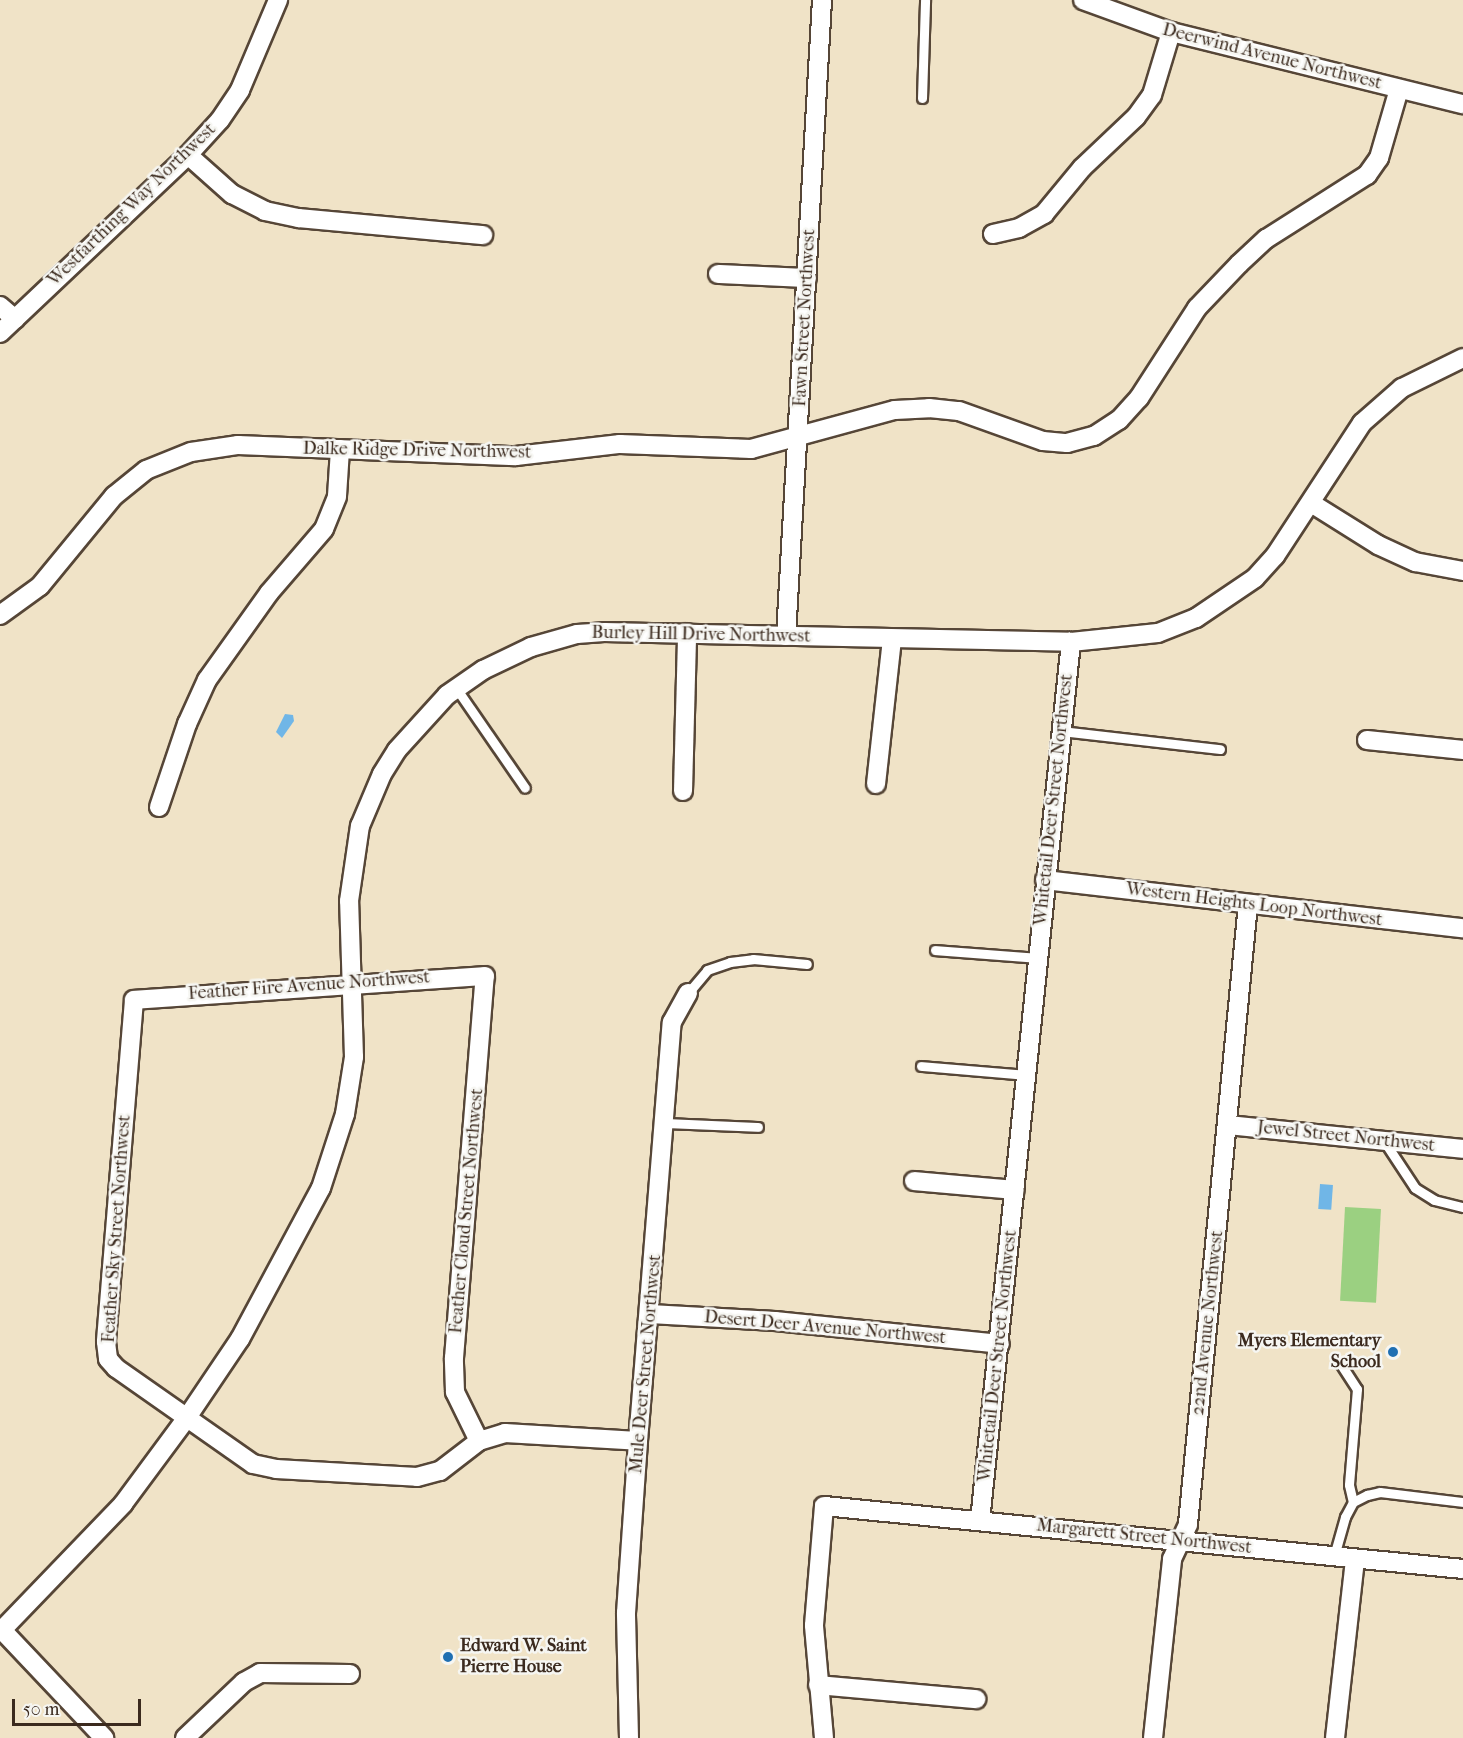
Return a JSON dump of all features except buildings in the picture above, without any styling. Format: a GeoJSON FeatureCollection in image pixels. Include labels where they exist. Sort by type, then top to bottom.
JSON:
{"type":"FeatureCollection","features":[{"type":"Feature","properties":{"kind":"street","name":"Westfarthing Way Northwest"},"geometry":{"type":"LineString","coordinates":[[0,333],[188,155],[219,120],[240,90],[278,0]]}},
{"type":"Feature","properties":{"kind":"street","name":"Fawn Street Northwest"},"geometry":{"type":"LineString","coordinates":[[786,636],[822,0]]}},
{"type":"Feature","properties":{"kind":"street","name":"Deerwind Avenue Northwest"},"geometry":{"type":"LineString","coordinates":[[1083,0],[1171,32],[1463,104]]}},
{"type":"Feature","properties":{"kind":"street"},"geometry":{"type":"LineString","coordinates":[[993,234],[1019,228],[1044,214],[1083,168],[1136,117],[1152,95],[1171,32]]}},
{"type":"Feature","properties":{"kind":"street","name":"Dalke Ridge Drive Northwest"},"geometry":{"type":"LineString","coordinates":[[0,615],[40,586],[114,496],[146,470],[191,452],[238,446],[516,456],[620,444],[751,449],[797,440],[894,410],[929,408],[959,411],[1043,441],[1067,443],[1094,436],[1119,420],[1139,398],[1197,308],[1239,264],[1266,239],[1367,175],[1379,158],[1399,89]]}},
{"type":"Feature","properties":{"kind":"street"},"geometry":{"type":"LineString","coordinates":[[188,155],[232,194],[265,211],[299,218],[483,235]]}},
{"type":"Feature","properties":{"kind":"street"},"geometry":{"type":"LineString","coordinates":[[718,274],[807,278]]}},
{"type":"Feature","properties":{"kind":"street"},"geometry":{"type":"LineString","coordinates":[[0,306],[15,319]]}},
{"type":"Feature","properties":{"kind":"street","name":"Burley Hill Drive Northwest"},"geometry":{"type":"LineString","coordinates":[[1,1631],[123,1504],[186,1419],[240,1339],[321,1188],[336,1148],[350,1088],[355,1022],[350,877],[360,825],[373,793],[397,750],[429,712],[456,688],[506,658],[577,634],[687,633],[1071,642],[1158,633],[1204,613],[1255,578],[1311,503],[1347,441],[1382,402],[1422,376],[1463,358]]}},
{"type":"Feature","properties":{"kind":"street"},"geometry":{"type":"LineString","coordinates":[[159,807],[187,724],[207,680],[269,593],[324,529],[337,496],[340,449]]}},
{"type":"Feature","properties":{"kind":"street"},"geometry":{"type":"LineString","coordinates":[[1311,503],[1378,545],[1416,562],[1463,571]]}},
{"type":"Feature","properties":{"kind":"street"},"geometry":{"type":"LineString","coordinates":[[683,791],[687,633]]}},
{"type":"Feature","properties":{"kind":"street"},"geometry":{"type":"LineString","coordinates":[[876,784],[892,639]]}},
{"type":"Feature","properties":{"kind":"street","name":"Whitetail Deer Street Northwest"},"geometry":{"type":"LineString","coordinates":[[980,1521],[1071,642]]}},
{"type":"Feature","properties":{"kind":"street"},"geometry":{"type":"LineString","coordinates":[[1367,740],[1463,750]]}},
{"type":"Feature","properties":{"kind":"street","name":"Western Heights Loop Northwest"},"geometry":{"type":"LineString","coordinates":[[1045,880],[1463,928]]}},
{"type":"Feature","properties":{"kind":"street","name":"22nd Avenue Northwest"},"geometry":{"type":"LineString","coordinates":[[1153,1738],[1172,1559],[1188,1524],[1248,904]]}},
{"type":"Feature","properties":{"kind":"street","name":"Feather Fire Avenue Northwest"},"geometry":{"type":"LineString","coordinates":[[134,1000],[353,983],[485,976]]}},
{"type":"Feature","properties":{"kind":"street","name":"Feather Cloud Street Northwest"},"geometry":{"type":"LineString","coordinates":[[479,1441],[456,1392],[454,1358],[485,976]]}},
{"type":"Feature","properties":{"kind":"street","name":"Mule Deer Street Northwest"},"geometry":{"type":"LineString","coordinates":[[629,1738],[626,1613],[638,1441],[672,1022],[688,993]]}},
{"type":"Feature","properties":{"kind":"street","name":"Feather Sky Street Northwest"},"geometry":{"type":"LineString","coordinates":[[134,1000],[106,1342],[108,1359],[116,1368],[186,1419]]}},
{"type":"Feature","properties":{"kind":"street","name":"Jewel Street Northwest"},"geometry":{"type":"LineString","coordinates":[[1228,1125],[1463,1149]]}},
{"type":"Feature","properties":{"kind":"street"},"geometry":{"type":"LineString","coordinates":[[914,1181],[1015,1190]]}},
{"type":"Feature","properties":{"kind":"street","name":"Desert Deer Avenue Northwest"},"geometry":{"type":"LineString","coordinates":[[650,1314],[775,1321],[1000,1344]]}},
{"type":"Feature","properties":{"kind":"street"},"geometry":{"type":"LineString","coordinates":[[186,1419],[253,1464],[276,1469],[417,1477],[440,1471],[479,1441],[505,1433],[638,1441]]}},
{"type":"Feature","properties":{"kind":"street","name":"Margarett Street Northwest"},"geometry":{"type":"LineString","coordinates":[[818,1684],[815,1602],[825,1506],[1463,1569]]}},
{"type":"Feature","properties":{"kind":"street"},"geometry":{"type":"LineString","coordinates":[[1335,1738],[1355,1559]]}},
{"type":"Feature","properties":{"kind":"street"},"geometry":{"type":"LineString","coordinates":[[1,1631],[104,1738]]}},
{"type":"Feature","properties":{"kind":"street"},"geometry":{"type":"LineString","coordinates":[[185,1738],[244,1682],[260,1673],[350,1674]]}},
{"type":"Feature","properties":{"kind":"street"},"geometry":{"type":"LineString","coordinates":[[824,1738],[818,1684],[976,1699]]}},
{"type":"Feature","properties":{"kind":"lane"},"geometry":{"type":"LineString","coordinates":[[922,98],[925,0]]}},
{"type":"Feature","properties":{"kind":"lane"},"geometry":{"type":"LineString","coordinates":[[456,688],[525,788]]}},
{"type":"Feature","properties":{"kind":"lane"},"geometry":{"type":"LineString","coordinates":[[1061,731],[1220,748]]}},
{"type":"Feature","properties":{"kind":"lane"},"geometry":{"type":"LineString","coordinates":[[935,950],[1038,958]]}},
{"type":"Feature","properties":{"kind":"lane"},"geometry":{"type":"LineString","coordinates":[[688,993],[707,970],[730,962],[753,959],[807,964]]}},
{"type":"Feature","properties":{"kind":"lane"},"geometry":{"type":"LineString","coordinates":[[921,1066],[1026,1076]]}},
{"type":"Feature","properties":{"kind":"lane"},"geometry":{"type":"LineString","coordinates":[[664,1123],[758,1127]]}},
{"type":"Feature","properties":{"kind":"lane"},"geometry":{"type":"LineString","coordinates":[[1384,1141],[1415,1188],[1434,1200],[1463,1207]]}},
{"type":"Feature","properties":{"kind":"lane"},"geometry":{"type":"LineString","coordinates":[[1334,1556],[1353,1502],[1349,1485],[1357,1389],[1340,1363]]}},
{"type":"Feature","properties":{"kind":"lane"},"geometry":{"type":"LineString","coordinates":[[1353,1502],[1380,1492],[1463,1502]]}},
{"type":"Feature","properties":{"kind":"green space"},"geometry":{"type":"Polygon","coordinates":[[[1345,1207],[1381,1209],[1376,1303],[1340,1301],[1345,1207]]]}},
{"type":"Feature","properties":{"kind":"water"},"geometry":{"type":"Polygon","coordinates":[[[285,714],[293,715],[294,721],[282,738],[276,732],[285,714]]]}},
{"type":"Feature","properties":{"kind":"water"},"geometry":{"type":"Polygon","coordinates":[[[1320,1184],[1333,1185],[1331,1210],[1318,1209],[1320,1184]]]}},
{"type":"Feature","properties":{"kind":"place","name":"Myers Elementary School"},"geometry":{"type":"Point","coordinates":[1393,1352]}},
{"type":"Feature","properties":{"kind":"place","name":"Edward W. Saint Pierre House"},"geometry":{"type":"Point","coordinates":[448,1657]}}]}
